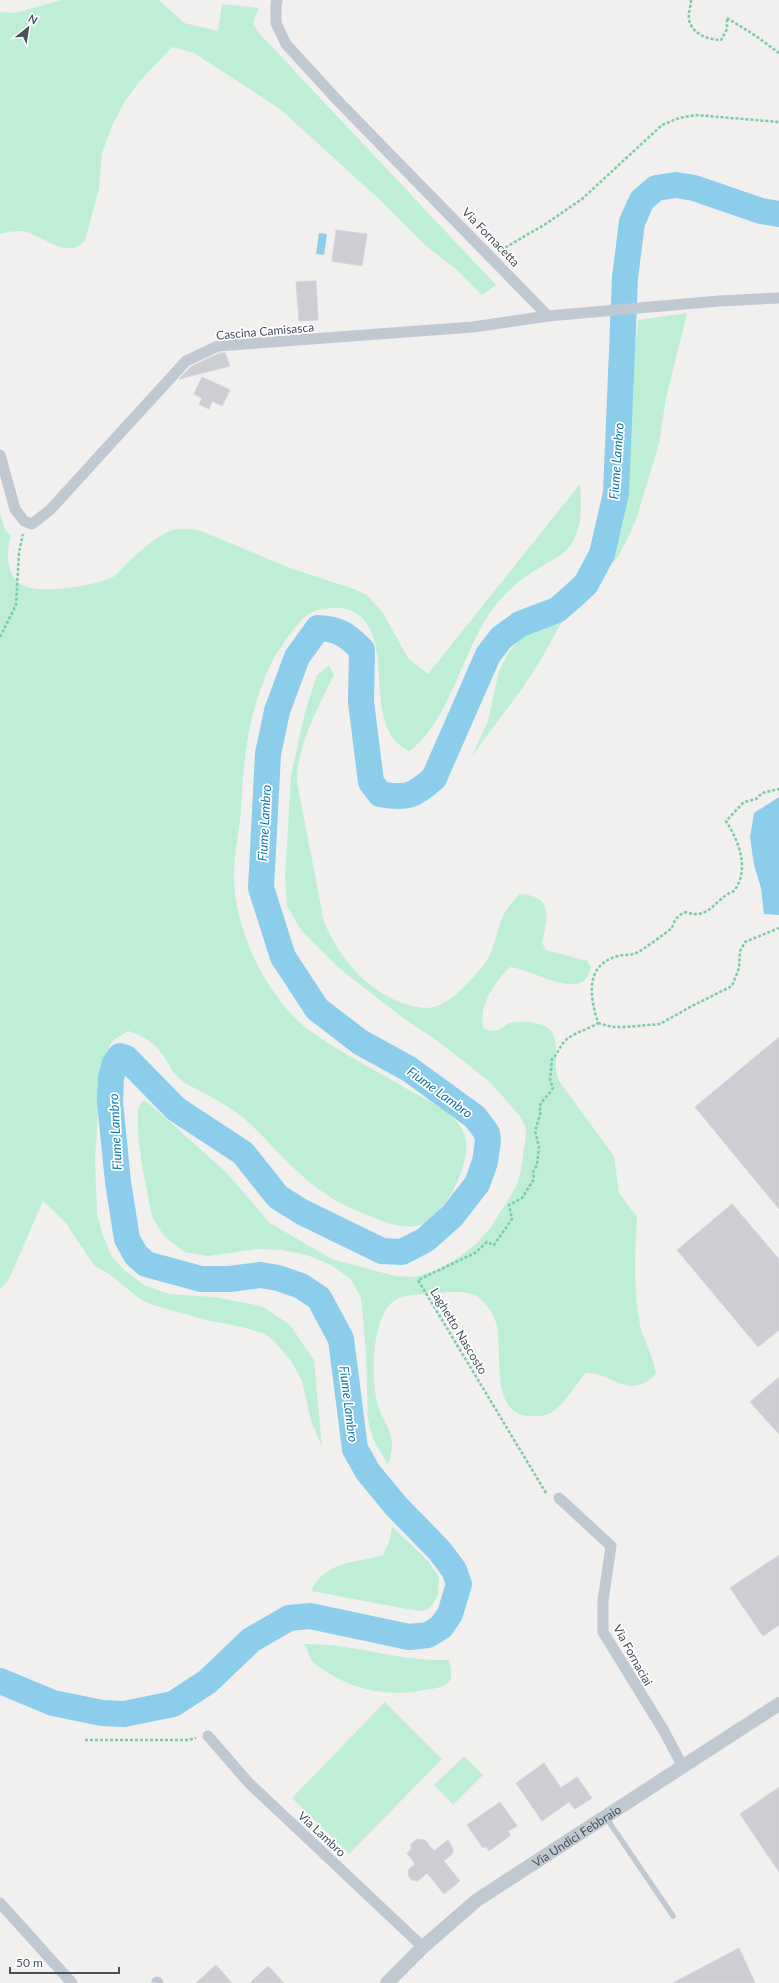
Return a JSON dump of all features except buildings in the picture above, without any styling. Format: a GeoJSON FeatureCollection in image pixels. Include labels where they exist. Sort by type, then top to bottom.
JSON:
{"type":"FeatureCollection","features":[{"type":"Feature","properties":{"kind":"street","name":"Via Fornacetta"},"geometry":{"type":"LineString","coordinates":[[277,0],[276,23],[286,44],[338,101],[548,316]]}},
{"type":"Feature","properties":{"kind":"street"},"geometry":{"type":"LineString","coordinates":[[548,316],[719,301],[779,298]]}},
{"type":"Feature","properties":{"kind":"street","name":"Cascina Camisasca"},"geometry":{"type":"LineString","coordinates":[[32,524],[50,510],[186,361],[218,346],[473,327],[548,316]]}},
{"type":"Feature","properties":{"kind":"street"},"geometry":{"type":"LineString","coordinates":[[0,455],[15,510],[24,521],[32,524]]}},
{"type":"Feature","properties":{"kind":"street","name":"Via Fornaciai"},"geometry":{"type":"LineString","coordinates":[[559,1498],[611,1546],[603,1601],[603,1632],[664,1731],[682,1765]]}},
{"type":"Feature","properties":{"kind":"street","name":"Via Undici Febbraio"},"geometry":{"type":"LineString","coordinates":[[387,1983],[423,1947],[477,1900],[682,1765],[779,1704]]}},
{"type":"Feature","properties":{"kind":"street","name":"Via Lambro"},"geometry":{"type":"LineString","coordinates":[[208,1736],[249,1783],[423,1947]]}},
{"type":"Feature","properties":{"kind":"street"},"geometry":{"type":"LineString","coordinates":[[0,1903],[72,1983]]}},
{"type":"Feature","properties":{"kind":"lane"},"geometry":{"type":"LineString","coordinates":[[605,1816],[673,1916]]}},
{"type":"Feature","properties":{"kind":"path"},"geometry":{"type":"LineString","coordinates":[[691,0],[689,18],[697,32],[706,38],[721,40],[726,29],[727,18],[756,36],[779,53]]}},
{"type":"Feature","properties":{"kind":"path"},"geometry":{"type":"LineString","coordinates":[[491,256],[544,225],[582,199],[662,125],[679,118],[696,115],[779,122]]}},
{"type":"Feature","properties":{"kind":"path"},"geometry":{"type":"LineString","coordinates":[[0,637],[16,606],[19,552],[23,534],[32,524]]}},
{"type":"Feature","properties":{"kind":"path"},"geometry":{"type":"LineString","coordinates":[[779,789],[762,793],[756,799],[744,802],[726,821],[739,847],[741,857],[741,879],[734,891],[725,894],[719,903],[703,913],[695,915],[686,912],[680,914],[674,921],[672,928],[637,953],[629,956],[618,956],[603,963],[595,972],[591,981],[591,992],[598,1023],[612,1027],[660,1024],[732,986],[739,968],[740,951],[745,942],[779,928]]}},
{"type":"Feature","properties":{"kind":"path","name":"Laghetto Nascosto"},"geometry":{"type":"LineString","coordinates":[[546,1493],[418,1280],[475,1253],[487,1242],[494,1245],[512,1219],[510,1205],[522,1198],[534,1179],[533,1172],[537,1165],[539,1147],[535,1131],[541,1111],[539,1107],[543,1099],[549,1095],[552,1088],[550,1080],[552,1059],[559,1053],[562,1045],[568,1038],[598,1023]]}},
{"type":"Feature","properties":{"kind":"path"},"geometry":{"type":"LineString","coordinates":[[85,1740],[188,1740],[208,1736]]}},
{"type":"Feature","properties":{"kind":"green space"},"geometry":{"type":"Polygon","coordinates":[[[62,0],[159,0],[184,23],[218,31],[222,4],[259,8],[253,23],[258,32],[496,285],[482,295],[457,270],[425,245],[381,201],[280,109],[194,53],[172,47],[140,81],[125,101],[112,126],[102,153],[99,189],[85,240],[78,246],[63,248],[30,233],[22,231],[0,234],[0,12],[15,13],[62,0]]]}},
{"type":"Feature","properties":{"kind":"green space"},"geometry":{"type":"Polygon","coordinates":[[[687,313],[666,398],[659,444],[637,517],[626,542],[618,557],[585,590],[568,611],[524,686],[472,756],[488,721],[499,671],[510,650],[531,629],[595,573],[606,559],[616,540],[623,516],[628,484],[631,386],[638,320],[687,313]]]}},
{"type":"Feature","properties":{"kind":"green space"},"geometry":{"type":"Polygon","coordinates":[[[580,484],[580,522],[574,540],[562,554],[521,580],[507,592],[495,606],[476,637],[440,715],[431,729],[409,751],[393,738],[385,721],[381,699],[377,654],[372,634],[363,619],[342,608],[331,608],[316,611],[307,615],[288,637],[275,657],[264,679],[249,734],[243,772],[241,810],[235,855],[234,882],[236,903],[249,946],[259,968],[271,987],[284,1006],[299,1022],[338,1049],[447,1112],[460,1125],[464,1133],[466,1144],[465,1158],[455,1187],[437,1213],[427,1222],[416,1226],[399,1226],[377,1219],[335,1200],[318,1189],[297,1171],[243,1117],[178,1078],[156,1047],[147,1039],[135,1033],[128,1031],[112,1041],[101,1065],[95,1160],[97,1213],[102,1233],[111,1255],[125,1271],[144,1285],[169,1294],[213,1297],[252,1304],[265,1308],[290,1325],[314,1360],[322,1447],[311,1421],[302,1381],[291,1361],[274,1341],[265,1334],[243,1327],[210,1321],[156,1306],[141,1300],[112,1276],[94,1265],[65,1222],[43,1201],[9,1279],[0,1289],[0,513],[5,530],[11,536],[8,560],[11,572],[18,582],[26,586],[37,589],[50,589],[92,584],[115,576],[141,550],[170,531],[189,529],[201,531],[290,568],[354,589],[367,595],[383,613],[408,658],[428,674],[580,484]]]}},
{"type":"Feature","properties":{"kind":"green space"},"geometry":{"type":"Polygon","coordinates":[[[329,665],[334,675],[315,713],[304,740],[298,768],[297,782],[324,922],[330,936],[346,961],[366,982],[391,998],[405,1004],[421,1008],[437,1006],[450,999],[462,989],[483,966],[490,955],[505,913],[520,894],[539,899],[544,904],[546,910],[546,926],[542,943],[546,950],[587,961],[591,967],[587,978],[582,982],[574,984],[556,982],[510,967],[498,980],[488,996],[482,1021],[484,1029],[491,1031],[495,1031],[510,1023],[528,1022],[547,1027],[551,1031],[554,1036],[556,1047],[556,1069],[559,1081],[614,1156],[619,1193],[637,1217],[635,1271],[636,1298],[640,1325],[656,1374],[646,1382],[637,1386],[628,1386],[596,1374],[586,1373],[563,1402],[552,1412],[543,1416],[530,1416],[517,1413],[508,1405],[503,1392],[500,1377],[498,1331],[494,1317],[484,1302],[475,1295],[459,1292],[418,1294],[399,1298],[390,1305],[383,1315],[378,1329],[375,1345],[375,1391],[377,1402],[388,1428],[392,1444],[388,1465],[373,1439],[368,1420],[366,1352],[361,1298],[351,1279],[331,1265],[307,1255],[282,1250],[257,1249],[208,1256],[184,1252],[164,1236],[152,1217],[138,1135],[138,1109],[143,1100],[151,1105],[227,1173],[270,1223],[332,1259],[395,1276],[415,1277],[436,1270],[455,1260],[477,1243],[491,1227],[516,1187],[521,1170],[526,1135],[525,1125],[519,1115],[490,1082],[439,1042],[403,1018],[339,968],[301,930],[287,906],[285,878],[291,776],[305,712],[317,675],[329,665]]]}},
{"type":"Feature","properties":{"kind":"green space"},"geometry":{"type":"Polygon","coordinates":[[[392,1526],[428,1561],[439,1577],[438,1595],[431,1607],[423,1611],[407,1609],[311,1591],[317,1581],[333,1568],[351,1562],[383,1555],[390,1540],[392,1526]]]}},
{"type":"Feature","properties":{"kind":"green space"},"geometry":{"type":"Polygon","coordinates":[[[304,1644],[340,1646],[412,1658],[449,1660],[451,1678],[446,1685],[433,1689],[412,1692],[386,1692],[361,1688],[338,1679],[317,1665],[312,1661],[304,1644]]]}},
{"type":"Feature","properties":{"kind":"green space"},"geometry":{"type":"Polygon","coordinates":[[[385,1702],[442,1759],[349,1854],[292,1798],[385,1702]]]}},
{"type":"Feature","properties":{"kind":"green space"},"geometry":{"type":"Polygon","coordinates":[[[464,1756],[483,1775],[453,1805],[434,1785],[464,1756]]]}},
{"type":"Feature","properties":{"kind":"water"},"geometry":{"type":"Polygon","coordinates":[[[319,233],[327,234],[324,255],[316,254],[319,233]]]}},
{"type":"Feature","properties":{"kind":"water"},"geometry":{"type":"Polygon","coordinates":[[[779,797],[779,915],[764,914],[761,888],[754,865],[750,837],[754,813],[779,797]]]}},
{"type":"Feature","properties":{"kind":"waterway","name":"Fiume Lambro"},"geometry":{"type":"LineString","coordinates":[[0,1681],[53,1703],[102,1713],[124,1714],[173,1704],[207,1682],[251,1640],[289,1618],[310,1616],[409,1637],[428,1635],[441,1627],[450,1614],[459,1584],[454,1570],[439,1550],[396,1506],[368,1472],[355,1449],[341,1339],[319,1298],[301,1286],[278,1278],[261,1275],[229,1279],[201,1279],[146,1264],[136,1255],[127,1239],[118,1182],[110,1102],[111,1078],[115,1063],[120,1056],[126,1058],[176,1109],[243,1153],[278,1197],[302,1212],[382,1251],[402,1252],[425,1240],[452,1216],[477,1184],[485,1162],[488,1141],[487,1133],[475,1117],[409,1069],[360,1042],[317,1009],[283,957],[261,888],[268,754],[277,711],[297,657],[318,628],[338,631],[352,640],[362,650],[361,702],[371,782],[380,794],[404,796],[410,795],[421,789],[434,778],[488,655],[501,638],[520,624],[557,610],[572,597],[586,584],[602,554],[616,493],[625,278],[632,222],[642,200],[656,188],[676,185],[694,188],[761,211],[779,214]]}}]}
